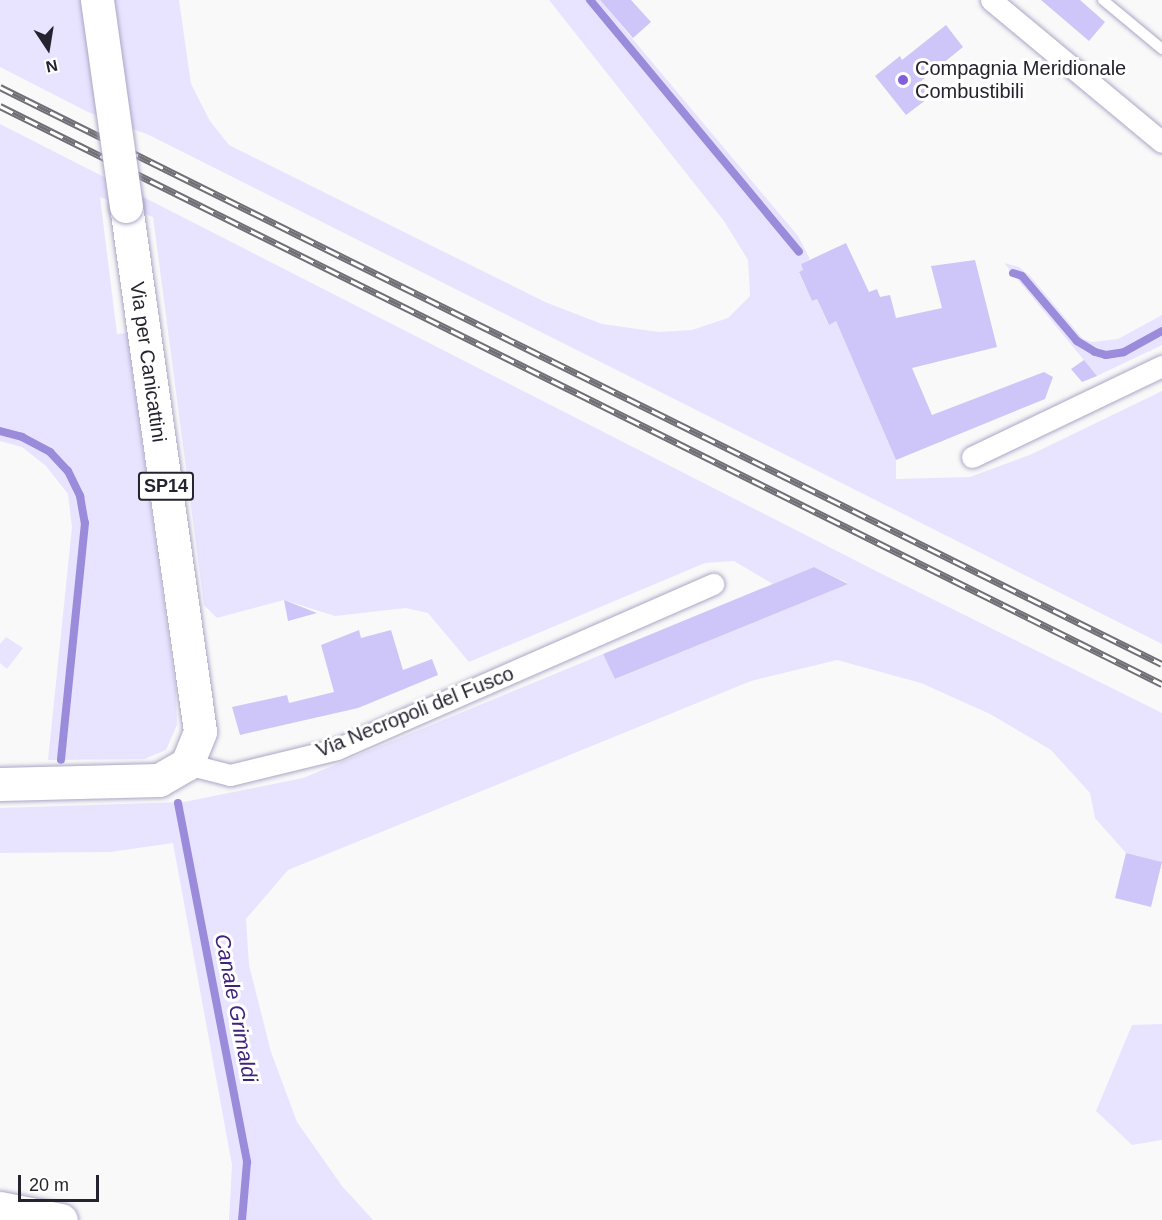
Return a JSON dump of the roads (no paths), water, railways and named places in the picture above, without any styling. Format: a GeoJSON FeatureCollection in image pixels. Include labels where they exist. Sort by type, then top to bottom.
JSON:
{"type":"FeatureCollection","features":[{"type":"Feature","properties":{"kind":"main road","name":"Via per Canicattini"},"geometry":{"type":"LineString","coordinates":[[97,0],[200,731],[187,765]]}},
{"type":"Feature","properties":{"kind":"main road"},"geometry":{"type":"LineString","coordinates":[[0,784],[159,780],[187,765]]}},
{"type":"Feature","properties":{"kind":"main road"},"geometry":{"type":"LineString","coordinates":[[0,1208],[61,1220]]}},
{"type":"Feature","properties":{"kind":"street"},"geometry":{"type":"LineString","coordinates":[[991,0],[1162,142]]}},
{"type":"Feature","properties":{"kind":"street"},"geometry":{"type":"LineString","coordinates":[[972,457],[1162,366]]}},
{"type":"Feature","properties":{"kind":"street","name":"Via Necropoli del Fusco"},"geometry":{"type":"LineString","coordinates":[[187,765],[230,775],[337,749],[713,584]]}},
{"type":"Feature","properties":{"kind":"lane"},"geometry":{"type":"LineString","coordinates":[[1103,0],[1162,49]]}},
{"type":"Feature","properties":{"kind":"waterway"},"geometry":{"type":"LineString","coordinates":[[590,0],[799,252]]}},
{"type":"Feature","properties":{"kind":"waterway"},"geometry":{"type":"LineString","coordinates":[[1013,273],[1022,276],[1077,341],[1095,352],[1106,355],[1124,352],[1162,331]]}},
{"type":"Feature","properties":{"kind":"waterway","name":"Canale Grimaldi"},"geometry":{"type":"LineString","coordinates":[[0,431],[22,437],[50,452],[68,471],[80,496],[85,523],[61,760]]}},
{"type":"Feature","properties":{"kind":"waterway","name":"Canale Grimaldi"},"geometry":{"type":"LineString","coordinates":[[178,803],[247,1162],[242,1220]]}},
{"type":"Feature","properties":{"kind":"railway"},"geometry":{"type":"LineString","coordinates":[[0,87],[1162,664]]}},
{"type":"Feature","properties":{"kind":"railway"},"geometry":{"type":"LineString","coordinates":[[0,106],[1162,684]]}},
{"type":"Feature","properties":{"kind":"place","name":"Compagnia Meridionale Combustibili"},"geometry":{"type":"Point","coordinates":[903,80]}}]}
